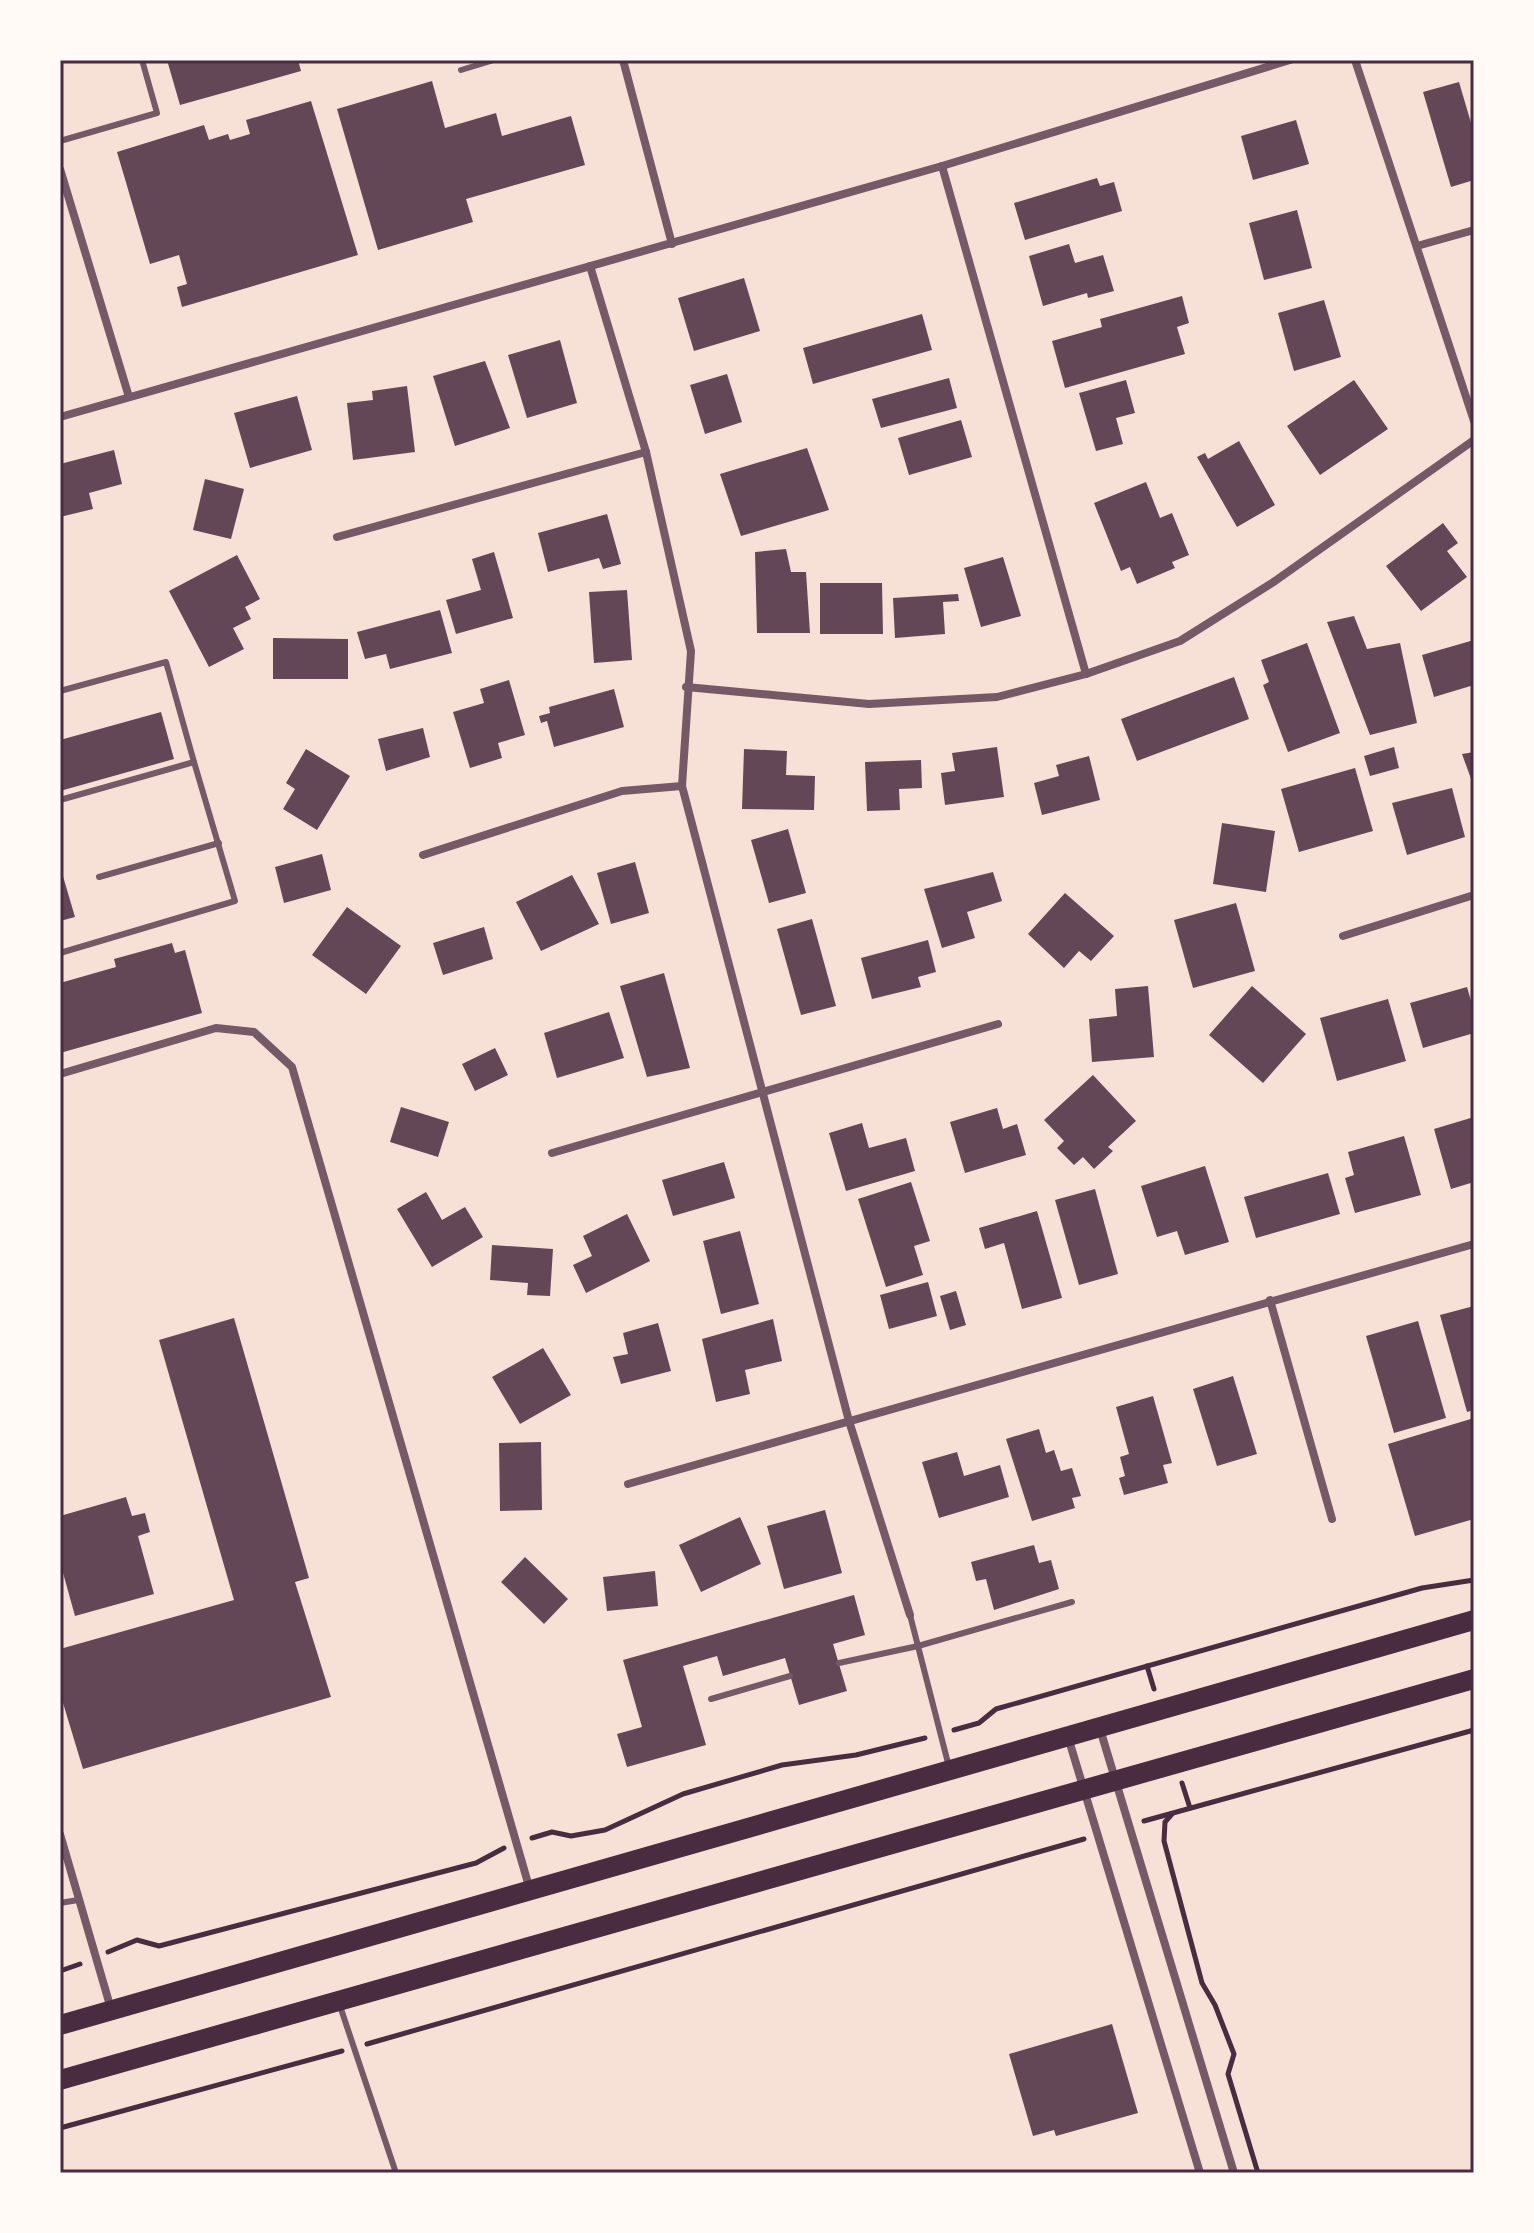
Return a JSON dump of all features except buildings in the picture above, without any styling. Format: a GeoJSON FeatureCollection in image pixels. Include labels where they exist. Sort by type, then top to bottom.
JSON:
{"type":"FeatureCollection","features":[{"type":"Feature","properties":{"kind":"main road"},"geometry":{"type":"LineString","coordinates":[[60,2025],[1474,1620]]}},
{"type":"Feature","properties":{"kind":"main road"},"geometry":{"type":"LineString","coordinates":[[60,2080],[1474,1679]]}},
{"type":"Feature","properties":{"kind":"street"},"geometry":{"type":"LineString","coordinates":[[623,60],[672,244]]}},
{"type":"Feature","properties":{"kind":"street"},"geometry":{"type":"LineString","coordinates":[[60,417],[942,166],[1290,60]]}},
{"type":"Feature","properties":{"kind":"street"},"geometry":{"type":"LineString","coordinates":[[1355,60],[1474,421]]}},
{"type":"Feature","properties":{"kind":"street"},"geometry":{"type":"LineString","coordinates":[[942,166],[1086,674]]}},
{"type":"Feature","properties":{"kind":"street"},"geometry":{"type":"LineString","coordinates":[[60,172],[129,397]]}},
{"type":"Feature","properties":{"kind":"street"},"geometry":{"type":"LineString","coordinates":[[1417,246],[1474,230]]}},
{"type":"Feature","properties":{"kind":"street"},"geometry":{"type":"LineString","coordinates":[[590,266],[646,452],[691,651],[686,687],[682,786],[849,1421],[910,1615]]}},
{"type":"Feature","properties":{"kind":"street"},"geometry":{"type":"LineString","coordinates":[[686,687],[869,704],[997,697],[1086,674],[1180,641],[1275,581],[1474,440]]}},
{"type":"Feature","properties":{"kind":"street"},"geometry":{"type":"LineString","coordinates":[[337,537],[646,452]]}},
{"type":"Feature","properties":{"kind":"street"},"geometry":{"type":"LineString","coordinates":[[423,855],[622,791],[682,786]]}},
{"type":"Feature","properties":{"kind":"street"},"geometry":{"type":"LineString","coordinates":[[1343,936],[1474,895]]}},
{"type":"Feature","properties":{"kind":"street"},"geometry":{"type":"LineString","coordinates":[[552,1153],[998,1024]]}},
{"type":"Feature","properties":{"kind":"street"},"geometry":{"type":"LineString","coordinates":[[60,1074],[216,1028],[254,1032],[292,1067],[531,1890]]}},
{"type":"Feature","properties":{"kind":"street"},"geometry":{"type":"LineString","coordinates":[[628,1484],[1474,1244]]}},
{"type":"Feature","properties":{"kind":"street"},"geometry":{"type":"LineString","coordinates":[[1270,1300],[1332,1519]]}},
{"type":"Feature","properties":{"kind":"street"},"geometry":{"type":"LineString","coordinates":[[1100,1727],[1234,2173]]}},
{"type":"Feature","properties":{"kind":"street"},"geometry":{"type":"LineString","coordinates":[[1068,1736],[1200,2173]]}},
{"type":"Feature","properties":{"kind":"street"},"geometry":{"type":"LineString","coordinates":[[60,1834],[112,2010]]}},
{"type":"Feature","properties":{"kind":"lane"},"geometry":{"type":"LineString","coordinates":[[60,141],[157,113],[142,60]]}},
{"type":"Feature","properties":{"kind":"lane"},"geometry":{"type":"LineString","coordinates":[[461,70],[494,60]]}},
{"type":"Feature","properties":{"kind":"lane"},"geometry":{"type":"LineString","coordinates":[[60,691],[166,662],[235,901],[60,953]]}},
{"type":"Feature","properties":{"kind":"lane"},"geometry":{"type":"LineString","coordinates":[[60,800],[194,762]]}},
{"type":"Feature","properties":{"kind":"lane"},"geometry":{"type":"LineString","coordinates":[[99,877],[219,843]]}},
{"type":"Feature","properties":{"kind":"lane"},"geometry":{"type":"LineString","coordinates":[[839,1663],[918,1646],[1072,1602]]}},
{"type":"Feature","properties":{"kind":"lane"},"geometry":{"type":"LineString","coordinates":[[910,1615],[950,1770]]}},
{"type":"Feature","properties":{"kind":"lane"},"geometry":{"type":"LineString","coordinates":[[711,1699],[790,1676]]}},
{"type":"Feature","properties":{"kind":"lane"},"geometry":{"type":"LineString","coordinates":[[60,1903],[78,1900]]}},
{"type":"Feature","properties":{"kind":"lane"},"geometry":{"type":"LineString","coordinates":[[337,2000],[396,2173]]}},
{"type":"Feature","properties":{"kind":"path"},"geometry":{"type":"LineString","coordinates":[[60,1971],[137,1940],[159,1946],[476,1863],[490,1852],[552,1832],[571,1836],[605,1830],[683,1794],[782,1765],[856,1755],[940,1734],[979,1723],[996,1709],[1422,1588],[1474,1580]]}},
{"type":"Feature","properties":{"kind":"path"},"geometry":{"type":"LineString","coordinates":[[1147,1666],[1160,1710]]}},
{"type":"Feature","properties":{"kind":"path"},"geometry":{"type":"LineString","coordinates":[[1176,1763],[1190,1808],[1474,1730]]}},
{"type":"Feature","properties":{"kind":"path"},"geometry":{"type":"LineString","coordinates":[[1173,1813],[1165,1822],[1164,1841],[1202,1983],[1215,2005],[1234,2054],[1228,2074],[1258,2173]]}},
{"type":"Feature","properties":{"kind":"path"},"geometry":{"type":"LineString","coordinates":[[60,2128],[354,2048],[1064,1845]]}}]}
